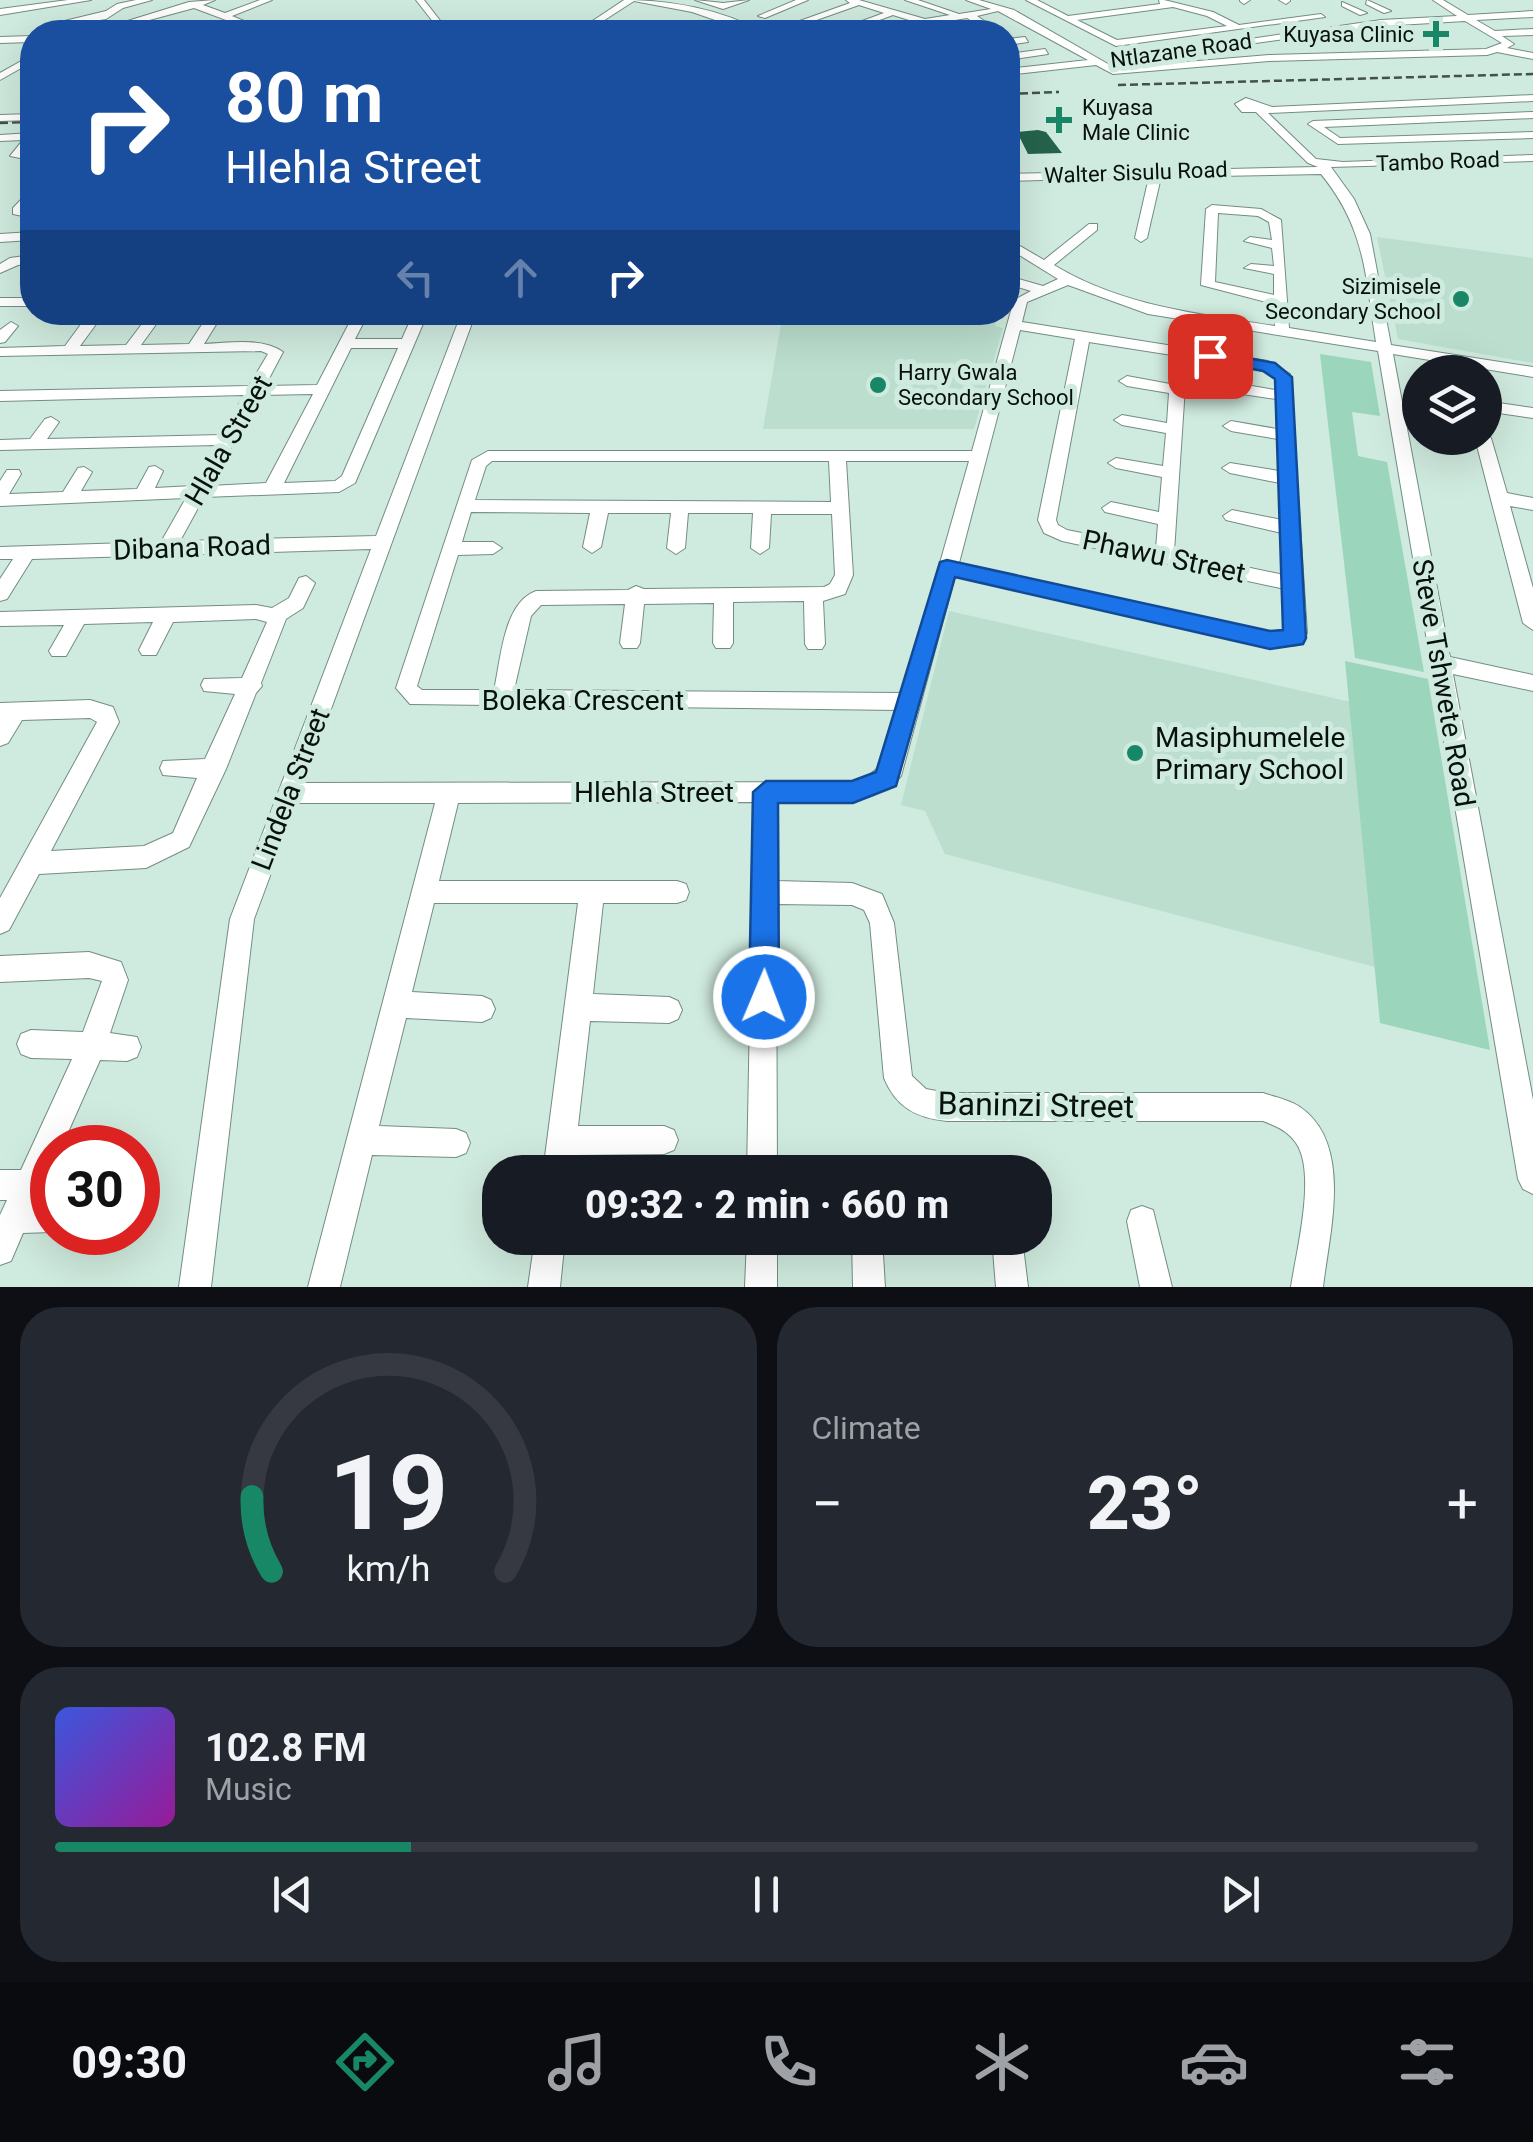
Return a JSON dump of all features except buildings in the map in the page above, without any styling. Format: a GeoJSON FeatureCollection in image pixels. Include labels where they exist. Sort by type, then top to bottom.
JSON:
{"type":"FeatureCollection","features":[{"type":"Feature","properties":{"kind":"street"},"geometry":{"type":"LineString","coordinates":[[13,39],[1,14],[34,12],[46,6],[89,0],[94,3],[64,12]]}},
{"type":"Feature","properties":{"kind":"street"},"geometry":{"type":"LineString","coordinates":[[89,20],[120,6],[148,0]]}},
{"type":"Feature","properties":{"kind":"street"},"geometry":{"type":"LineString","coordinates":[[172,0],[228,9],[246,20]]}},
{"type":"Feature","properties":{"kind":"street"},"geometry":{"type":"LineString","coordinates":[[228,9],[268,0]]}},
{"type":"Feature","properties":{"kind":"street"},"geometry":{"type":"LineString","coordinates":[[600,20],[633,0],[694,10],[722,20]]}},
{"type":"Feature","properties":{"kind":"street"},"geometry":{"type":"LineString","coordinates":[[697,0],[723,6],[741,0]]}},
{"type":"Feature","properties":{"kind":"street"},"geometry":{"type":"LineString","coordinates":[[773,20],[762,15],[804,0]]}},
{"type":"Feature","properties":{"kind":"street"},"geometry":{"type":"LineString","coordinates":[[909,0],[974,20]]}},
{"type":"Feature","properties":{"kind":"street"},"geometry":{"type":"LineString","coordinates":[[970,0],[1005,10],[1094,62],[1119,70],[1269,58],[1498,49],[1533,56]]}},
{"type":"Feature","properties":{"kind":"street"},"geometry":{"type":"LineString","coordinates":[[1030,0],[1046,2],[1112,42],[1408,8]]}},
{"type":"Feature","properties":{"kind":"street"},"geometry":{"type":"LineString","coordinates":[[1438,0],[1510,42],[1498,49]]}},
{"type":"Feature","properties":{"kind":"street"},"geometry":{"type":"LineString","coordinates":[[806,20],[853,1],[927,20]]}},
{"type":"Feature","properties":{"kind":"street"},"geometry":{"type":"LineString","coordinates":[[939,20],[1046,2]]}},
{"type":"Feature","properties":{"kind":"street"},"geometry":{"type":"LineString","coordinates":[[1370,2],[1388,11]]}},
{"type":"Feature","properties":{"kind":"street"},"geometry":{"type":"LineString","coordinates":[[410,10],[422,3]]}},
{"type":"Feature","properties":{"kind":"street"},"geometry":{"type":"LineString","coordinates":[[1345,4],[1363,13]]}},
{"type":"Feature","properties":{"kind":"street"},"geometry":{"type":"LineString","coordinates":[[141,20],[196,5]]}},
{"type":"Feature","properties":{"kind":"street"},"geometry":{"type":"LineString","coordinates":[[938,9],[949,5]]}},
{"type":"Feature","properties":{"kind":"street"},"geometry":{"type":"LineString","coordinates":[[46,6],[54,20]]}},
{"type":"Feature","properties":{"kind":"street"},"geometry":{"type":"LineString","coordinates":[[188,20],[212,6]]}},
{"type":"Feature","properties":{"kind":"street"},"geometry":{"type":"LineString","coordinates":[[1070,18],[1139,6],[1190,8],[1215,12],[1236,27]]}},
{"type":"Feature","properties":{"kind":"street"},"geometry":{"type":"LineString","coordinates":[[1322,6],[1339,16]]}},
{"type":"Feature","properties":{"kind":"street"},"geometry":{"type":"LineString","coordinates":[[1162,8],[1188,34]]}},
{"type":"Feature","properties":{"kind":"street"},"geometry":{"type":"LineString","coordinates":[[1297,8],[1314,18]]}},
{"type":"Feature","properties":{"kind":"street"},"geometry":{"type":"LineString","coordinates":[[1273,10],[1292,20]]}},
{"type":"Feature","properties":{"kind":"street"},"geometry":{"type":"LineString","coordinates":[[871,20],[890,13]]}},
{"type":"Feature","properties":{"kind":"street"},"geometry":{"type":"LineString","coordinates":[[1093,13],[1111,24]]}},
{"type":"Feature","properties":{"kind":"street","name":"Ntlazane Road"},"geometry":{"type":"LineString","coordinates":[[1020,71],[1344,28],[1533,14]]}},
{"type":"Feature","properties":{"kind":"street"},"geometry":{"type":"LineString","coordinates":[[1255,15],[1268,23]]}},
{"type":"Feature","properties":{"kind":"street"},"geometry":{"type":"LineString","coordinates":[[1198,24],[1210,30]]}},
{"type":"Feature","properties":{"kind":"street"},"geometry":{"type":"LineString","coordinates":[[1518,26],[1532,32]]}},
{"type":"Feature","properties":{"kind":"street"},"geometry":{"type":"LineString","coordinates":[[1145,27],[1163,37]]}},
{"type":"Feature","properties":{"kind":"street"},"geometry":{"type":"LineString","coordinates":[[1344,28],[1384,55]]}},
{"type":"Feature","properties":{"kind":"street"},"geometry":{"type":"LineString","coordinates":[[1122,30],[1139,40]]}},
{"type":"Feature","properties":{"kind":"street"},"geometry":{"type":"LineString","coordinates":[[1498,33],[1532,32]]}},
{"type":"Feature","properties":{"kind":"street"},"geometry":{"type":"LineString","coordinates":[[0,40],[20,39]]}},
{"type":"Feature","properties":{"kind":"street"},"geometry":{"type":"LineString","coordinates":[[1020,40],[1025,40]]}},
{"type":"Feature","properties":{"kind":"street"},"geometry":{"type":"LineString","coordinates":[[1406,40],[1436,54]]}},
{"type":"Feature","properties":{"kind":"street"},"geometry":{"type":"LineString","coordinates":[[1246,41],[1269,58]]}},
{"type":"Feature","properties":{"kind":"street"},"geometry":{"type":"LineString","coordinates":[[1020,48],[1029,54]]}},
{"type":"Feature","properties":{"kind":"street"},"geometry":{"type":"LineString","coordinates":[[1020,55],[1045,52]]}},
{"type":"Feature","properties":{"kind":"street"},"geometry":{"type":"LineString","coordinates":[[5,58],[20,57]]}},
{"type":"Feature","properties":{"kind":"street"},"geometry":{"type":"LineString","coordinates":[[0,77],[18,69]]}},
{"type":"Feature","properties":{"kind":"street","name":"Steve Tshwete Road"},"geometry":{"type":"LineString","coordinates":[[1533,98],[1260,109],[1312,166],[1342,192],[1364,234],[1533,1179]]}},
{"type":"Feature","properties":{"kind":"street"},"geometry":{"type":"LineString","coordinates":[[1532,116],[1313,124],[1335,141],[1533,135]]}},
{"type":"Feature","properties":{"kind":"street"},"geometry":{"type":"LineString","coordinates":[[1450,138],[1478,160]]}},
{"type":"Feature","properties":{"kind":"street"},"geometry":{"type":"LineString","coordinates":[[0,167],[20,151]]}},
{"type":"Feature","properties":{"kind":"street","name":"Tambo Road"},"geometry":{"type":"LineString","coordinates":[[1312,166],[1533,158]]}},
{"type":"Feature","properties":{"kind":"street","name":"Walter Sisulu Road"},"geometry":{"type":"LineString","coordinates":[[1020,177],[1312,166]]}},
{"type":"Feature","properties":{"kind":"street"},"geometry":{"type":"LineString","coordinates":[[1141,238],[1156,172]]}},
{"type":"Feature","properties":{"kind":"street"},"geometry":{"type":"LineString","coordinates":[[1281,301],[1208,285],[1209,212],[1220,208],[1268,215],[1276,222],[1278,245],[1281,301],[1282,332]]}},
{"type":"Feature","properties":{"kind":"street"},"geometry":{"type":"LineString","coordinates":[[1045,266],[1093,226]]}},
{"type":"Feature","properties":{"kind":"street"},"geometry":{"type":"LineString","coordinates":[[1250,242],[1278,245]]}},
{"type":"Feature","properties":{"kind":"street"},"geometry":{"type":"LineString","coordinates":[[1020,250],[1068,280],[1148,310],[1533,372]]}},
{"type":"Feature","properties":{"kind":"street"},"geometry":{"type":"LineString","coordinates":[[1251,268],[1279,272]]}},
{"type":"Feature","properties":{"kind":"street","name":"Hlehla Street"},"geometry":{"type":"LineString","coordinates":[[1020,300],[1068,280]]}},
{"type":"Feature","properties":{"kind":"street"},"geometry":{"type":"LineString","coordinates":[[1020,284],[1042,290]]}},
{"type":"Feature","properties":{"kind":"street"},"geometry":{"type":"LineString","coordinates":[[69,351],[88,325]]}},
{"type":"Feature","properties":{"kind":"street"},"geometry":{"type":"LineString","coordinates":[[131,349],[148,325]]}},
{"type":"Feature","properties":{"kind":"street"},"geometry":{"type":"LineString","coordinates":[[194,348],[209,325]]}},
{"type":"Feature","properties":{"kind":"street"},"geometry":{"type":"LineString","coordinates":[[272,490],[356,325]]}},
{"type":"Feature","properties":{"kind":"street"},"geometry":{"type":"LineString","coordinates":[[13,474],[0,497],[323,488],[346,482],[416,325]]}},
{"type":"Feature","properties":{"kind":"street","name":"Lindela Street"},"geometry":{"type":"LineString","coordinates":[[195,1287],[239,931],[464,325]]}},
{"type":"Feature","properties":{"kind":"street"},"geometry":{"type":"LineString","coordinates":[[0,340],[10,326]]}},
{"type":"Feature","properties":{"kind":"street"},"geometry":{"type":"LineString","coordinates":[[947,567],[1277,641],[1291,640],[1297,633],[1283,377],[1274,368],[1013,326]]}},
{"type":"Feature","properties":{"kind":"street","name":"Hlehla Street"},"geometry":{"type":"LineString","coordinates":[[288,793],[853,792],[878,785],[893,769],[1013,326]]}},
{"type":"Feature","properties":{"kind":"street","name":"Phawu Street"},"geometry":{"type":"LineString","coordinates":[[1084,336],[1048,526],[1062,535],[1296,584]]}},
{"type":"Feature","properties":{"kind":"street"},"geometry":{"type":"LineString","coordinates":[[346,344],[408,343]]}},
{"type":"Feature","properties":{"kind":"street","name":"Hlala Street"},"geometry":{"type":"LineString","coordinates":[[0,352],[274,350],[276,354],[257,390],[167,548]]}},
{"type":"Feature","properties":{"kind":"street"},"geometry":{"type":"LineString","coordinates":[[1165,556],[1180,352]]}},
{"type":"Feature","properties":{"kind":"street"},"geometry":{"type":"LineString","coordinates":[[138,393],[149,372]]}},
{"type":"Feature","properties":{"kind":"street"},"geometry":{"type":"LineString","coordinates":[[203,391],[213,372]]}},
{"type":"Feature","properties":{"kind":"street"},"geometry":{"type":"LineString","coordinates":[[72,394],[86,374]]}},
{"type":"Feature","properties":{"kind":"street"},"geometry":{"type":"LineString","coordinates":[[4,396],[22,376]]}},
{"type":"Feature","properties":{"kind":"street"},"geometry":{"type":"LineString","coordinates":[[1126,381],[1176,390]]}},
{"type":"Feature","properties":{"kind":"street"},"geometry":{"type":"LineString","coordinates":[[1229,387],[1285,396]]}},
{"type":"Feature","properties":{"kind":"street"},"geometry":{"type":"LineString","coordinates":[[4,396],[324,389]]}},
{"type":"Feature","properties":{"kind":"street"},"geometry":{"type":"LineString","coordinates":[[1502,408],[1533,413]]}},
{"type":"Feature","properties":{"kind":"street"},"geometry":{"type":"LineString","coordinates":[[174,440],[186,419]]}},
{"type":"Feature","properties":{"kind":"street"},"geometry":{"type":"LineString","coordinates":[[106,442],[118,420]]}},
{"type":"Feature","properties":{"kind":"street"},"geometry":{"type":"LineString","coordinates":[[1122,420],[1173,429]]}},
{"type":"Feature","properties":{"kind":"street"},"geometry":{"type":"LineString","coordinates":[[36,444],[51,422]]}},
{"type":"Feature","properties":{"kind":"street"},"geometry":{"type":"LineString","coordinates":[[1231,426],[1288,436]]}},
{"type":"Feature","properties":{"kind":"street"},"geometry":{"type":"LineString","coordinates":[[0,444],[228,440]]}},
{"type":"Feature","properties":{"kind":"street","name":"Boleka Crescent"},"geometry":{"type":"LineString","coordinates":[[911,702],[417,698],[407,692],[478,464],[495,454],[978,456]]}},
{"type":"Feature","properties":{"kind":"street"},"geometry":{"type":"LineString","coordinates":[[502,699],[522,614],[530,602],[554,594],[833,592],[843,580],[836,455]]}},
{"type":"Feature","properties":{"kind":"street"},"geometry":{"type":"LineString","coordinates":[[1488,455],[1533,623]]}},
{"type":"Feature","properties":{"kind":"street"},"geometry":{"type":"LineString","coordinates":[[1116,462],[1170,473]]}},
{"type":"Feature","properties":{"kind":"street"},"geometry":{"type":"LineString","coordinates":[[1230,468],[1290,479]]}},
{"type":"Feature","properties":{"kind":"street"},"geometry":{"type":"LineString","coordinates":[[143,494],[156,471]]}},
{"type":"Feature","properties":{"kind":"street"},"geometry":{"type":"LineString","coordinates":[[68,498],[84,472]]}},
{"type":"Feature","properties":{"kind":"street"},"geometry":{"type":"LineString","coordinates":[[1501,498],[1533,504]]}},
{"type":"Feature","properties":{"kind":"street"},"geometry":{"type":"LineString","coordinates":[[464,506],[839,508]]}},
{"type":"Feature","properties":{"kind":"street"},"geometry":{"type":"LineString","coordinates":[[592,548],[600,506]]}},
{"type":"Feature","properties":{"kind":"street"},"geometry":{"type":"LineString","coordinates":[[676,548],[680,507]]}},
{"type":"Feature","properties":{"kind":"street"},"geometry":{"type":"LineString","coordinates":[[760,548],[762,508]]}},
{"type":"Feature","properties":{"kind":"street"},"geometry":{"type":"LineString","coordinates":[[1111,508],[1167,520]]}},
{"type":"Feature","properties":{"kind":"street"},"geometry":{"type":"LineString","coordinates":[[1232,516],[1293,529]]}},
{"type":"Feature","properties":{"kind":"street","name":"Dibana Road"},"geometry":{"type":"LineString","coordinates":[[0,553],[383,542]]}},
{"type":"Feature","properties":{"kind":"street"},"geometry":{"type":"LineString","coordinates":[[450,549],[493,548]]}},
{"type":"Feature","properties":{"kind":"street"},"geometry":{"type":"LineString","coordinates":[[0,594],[27,552]]}},
{"type":"Feature","properties":{"kind":"street"},"geometry":{"type":"LineString","coordinates":[[0,619],[256,612],[274,616],[293,607],[306,582]]}},
{"type":"Feature","properties":{"kind":"street"},"geometry":{"type":"LineString","coordinates":[[630,643],[636,593]]}},
{"type":"Feature","properties":{"kind":"street"},"geometry":{"type":"LineString","coordinates":[[723,643],[724,594]]}},
{"type":"Feature","properties":{"kind":"street"},"geometry":{"type":"LineString","coordinates":[[812,594],[815,644]]}},
{"type":"Feature","properties":{"kind":"street"},"geometry":{"type":"LineString","coordinates":[[150,650],[166,616]]}},
{"type":"Feature","properties":{"kind":"street"},"geometry":{"type":"LineString","coordinates":[[32,863],[146,857],[174,847],[187,829],[277,629],[274,616]]}},
{"type":"Feature","properties":{"kind":"street"},"geometry":{"type":"LineString","coordinates":[[59,651],[78,618]]}},
{"type":"Feature","properties":{"kind":"street"},"geometry":{"type":"LineString","coordinates":[[1441,663],[1533,683]]}},
{"type":"Feature","properties":{"kind":"street"},"geometry":{"type":"LineString","coordinates":[[211,684],[252,686]]}},
{"type":"Feature","properties":{"kind":"street"},"geometry":{"type":"LineString","coordinates":[[0,736],[8,712],[90,709],[108,716],[104,734],[0,922]]}},
{"type":"Feature","properties":{"kind":"street"},"geometry":{"type":"LineString","coordinates":[[172,768],[215,768]]}},
{"type":"Feature","properties":{"kind":"street"},"geometry":{"type":"LineString","coordinates":[[762,1155],[766,792]]}},
{"type":"Feature","properties":{"kind":"street"},"geometry":{"type":"LineString","coordinates":[[324,1287],[449,794]]}},
{"type":"Feature","properties":{"kind":"street"},"geometry":{"type":"LineString","coordinates":[[424,892],[676,892]]}},
{"type":"Feature","properties":{"kind":"street"},"geometry":{"type":"LineString","coordinates":[[560,1155],[592,892]]}},
{"type":"Feature","properties":{"kind":"street","name":"Baninzi Street"},"geometry":{"type":"LineString","coordinates":[[765,892],[852,894],[873,902],[882,923],[898,1078],[902,1088],[921,1103],[948,1108],[1263,1107],[1294,1116],[1310,1134],[1318,1157],[1307,1287]]}},
{"type":"Feature","properties":{"kind":"street"},"geometry":{"type":"LineString","coordinates":[[0,969],[89,965],[112,971],[114,992],[92,1046],[14,1185],[14,1218],[0,1250]]}},
{"type":"Feature","properties":{"kind":"street"},"geometry":{"type":"LineString","coordinates":[[396,1004],[482,1009]]}},
{"type":"Feature","properties":{"kind":"street"},"geometry":{"type":"LineString","coordinates":[[578,1007],[669,1010]]}},
{"type":"Feature","properties":{"kind":"street"},"geometry":{"type":"LineString","coordinates":[[31,1044],[127,1046]]}},
{"type":"Feature","properties":{"kind":"street"},"geometry":{"type":"LineString","coordinates":[[362,1140],[456,1143]]}},
{"type":"Feature","properties":{"kind":"street"},"geometry":{"type":"LineString","coordinates":[[562,1141],[664,1140]]}},
{"type":"Feature","properties":{"kind":"street"},"geometry":{"type":"LineString","coordinates":[[14,1218],[30,1217]]}},
{"type":"Feature","properties":{"kind":"street"},"geometry":{"type":"LineString","coordinates":[[1142,1221],[1156,1287]]}},
{"type":"Feature","properties":{"kind":"street"},"geometry":{"type":"LineString","coordinates":[[544,1287],[548,1255]]}},
{"type":"Feature","properties":{"kind":"street"},"geometry":{"type":"LineString","coordinates":[[762,1255],[762,1287]]}},
{"type":"Feature","properties":{"kind":"street"},"geometry":{"type":"LineString","coordinates":[[867,1255],[868,1287]]}},
{"type":"Feature","properties":{"kind":"street"},"geometry":{"type":"LineString","coordinates":[[1009,1255],[1012,1287]]}},
{"type":"Feature","properties":{"kind":"shaded area","name":"Sizimisele Secondary School"},"geometry":{"type":"Polygon","coordinates":[[[1377,237],[1533,258],[1533,363],[1398,339],[1377,237]]]}},
{"type":"Feature","properties":{"kind":"shaded area","name":"Harry Gwala Secondary School"},"geometry":{"type":"Polygon","coordinates":[[[781,325],[1003,328],[974,429],[763,429],[781,325]]]}},
{"type":"Feature","properties":{"kind":"shaded area"},"geometry":{"type":"Polygon","coordinates":[[[1320,354],[1371,362],[1380,416],[1352,412],[1358,456],[1387,462],[1424,672],[1355,658],[1320,354]]]}},
{"type":"Feature","properties":{"kind":"shaded area","name":"Masiphumelele Primary School"},"geometry":{"type":"Polygon","coordinates":[[[949,611],[1351,702],[1375,967],[945,854],[925,811],[901,805],[949,611]]]}},
{"type":"Feature","properties":{"kind":"shaded area"},"geometry":{"type":"Polygon","coordinates":[[[1345,661],[1428,679],[1490,1050],[1380,1023],[1345,661]]]}},
{"type":"Feature","properties":{"kind":"railway"},"geometry":{"type":"LineString","coordinates":[[1118,85],[1533,74]]}},
{"type":"Feature","properties":{"kind":"railway"},"geometry":{"type":"LineString","coordinates":[[1020,94],[1059,92]]}},
{"type":"Feature","properties":{"kind":"railway"},"geometry":{"type":"LineString","coordinates":[[0,123],[20,122]]}},
{"type":"Feature","properties":{"kind":"place","name":"Kuyasa Clinic"},"geometry":{"type":"Point","coordinates":[1436,34]}},
{"type":"Feature","properties":{"kind":"place","name":"Kuyasa Male Clinic"},"geometry":{"type":"Point","coordinates":[1059,120]}},
{"type":"Feature","properties":{"kind":"place","name":"Sizimisele Secondary School"},"geometry":{"type":"Point","coordinates":[1461,299]}},
{"type":"Feature","properties":{"kind":"place","name":"Harry Gwala Secondary School"},"geometry":{"type":"Point","coordinates":[878,385]}},
{"type":"Feature","properties":{"kind":"place","name":"Masiphumelele Primary School"},"geometry":{"type":"Point","coordinates":[1135,753]}},
{"type":"Feature","properties":{"kind":"route"},"geometry":{"type":"LineString","coordinates":[[764,997],[766,792],[853,792],[867,790],[887,779],[893,769],[947,567],[1270,640],[1295,638],[1298,626],[1283,377],[1268,366],[1210,356]]}}]}
